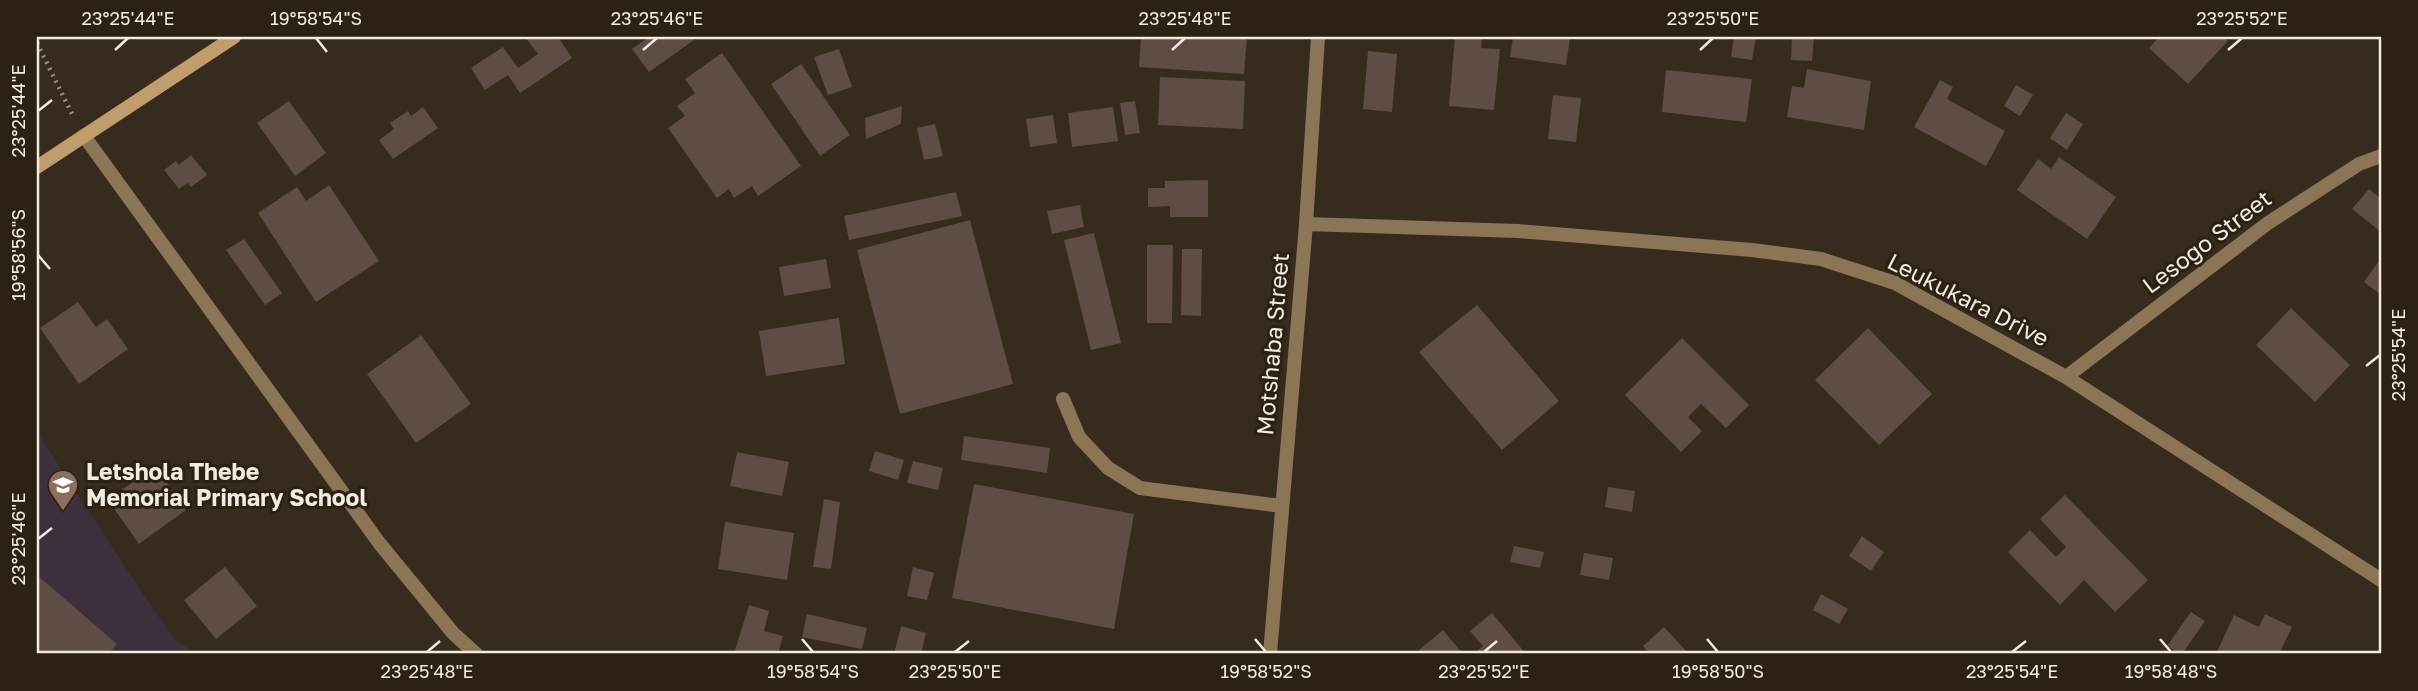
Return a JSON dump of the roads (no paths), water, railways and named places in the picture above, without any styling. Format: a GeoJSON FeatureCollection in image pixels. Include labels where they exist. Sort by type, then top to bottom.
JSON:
{"type":"FeatureCollection","features":[{"type":"Feature","properties":{"kind":"main road"},"geometry":{"type":"LineString","coordinates":[[37,167],[234,37]]}},
{"type":"Feature","properties":{"kind":"street","name":"Motshaba Street"},"geometry":{"type":"LineString","coordinates":[[1270,654],[1306,224],[1318,37]]}},
{"type":"Feature","properties":{"kind":"street"},"geometry":{"type":"LineString","coordinates":[[84,136],[380,544],[453,633],[477,654]]}},
{"type":"Feature","properties":{"kind":"street","name":"Lesogo Street"},"geometry":{"type":"LineString","coordinates":[[2066,377],[2268,223],[2359,164],[2381,156]]}},
{"type":"Feature","properties":{"kind":"street","name":"Leukukara Drive"},"geometry":{"type":"LineString","coordinates":[[1306,224],[1518,231],[1821,258],[1895,283],[2066,377],[2381,580]]}},
{"type":"Feature","properties":{"kind":"street"},"geometry":{"type":"LineString","coordinates":[[1063,399],[1079,437],[1108,468],[1140,488],[1282,506]]}},
{"type":"Feature","properties":{"kind":"place","name":"Letshola Thebe Memorial Primary School"},"geometry":{"type":"Point","coordinates":[63,512]}}]}
